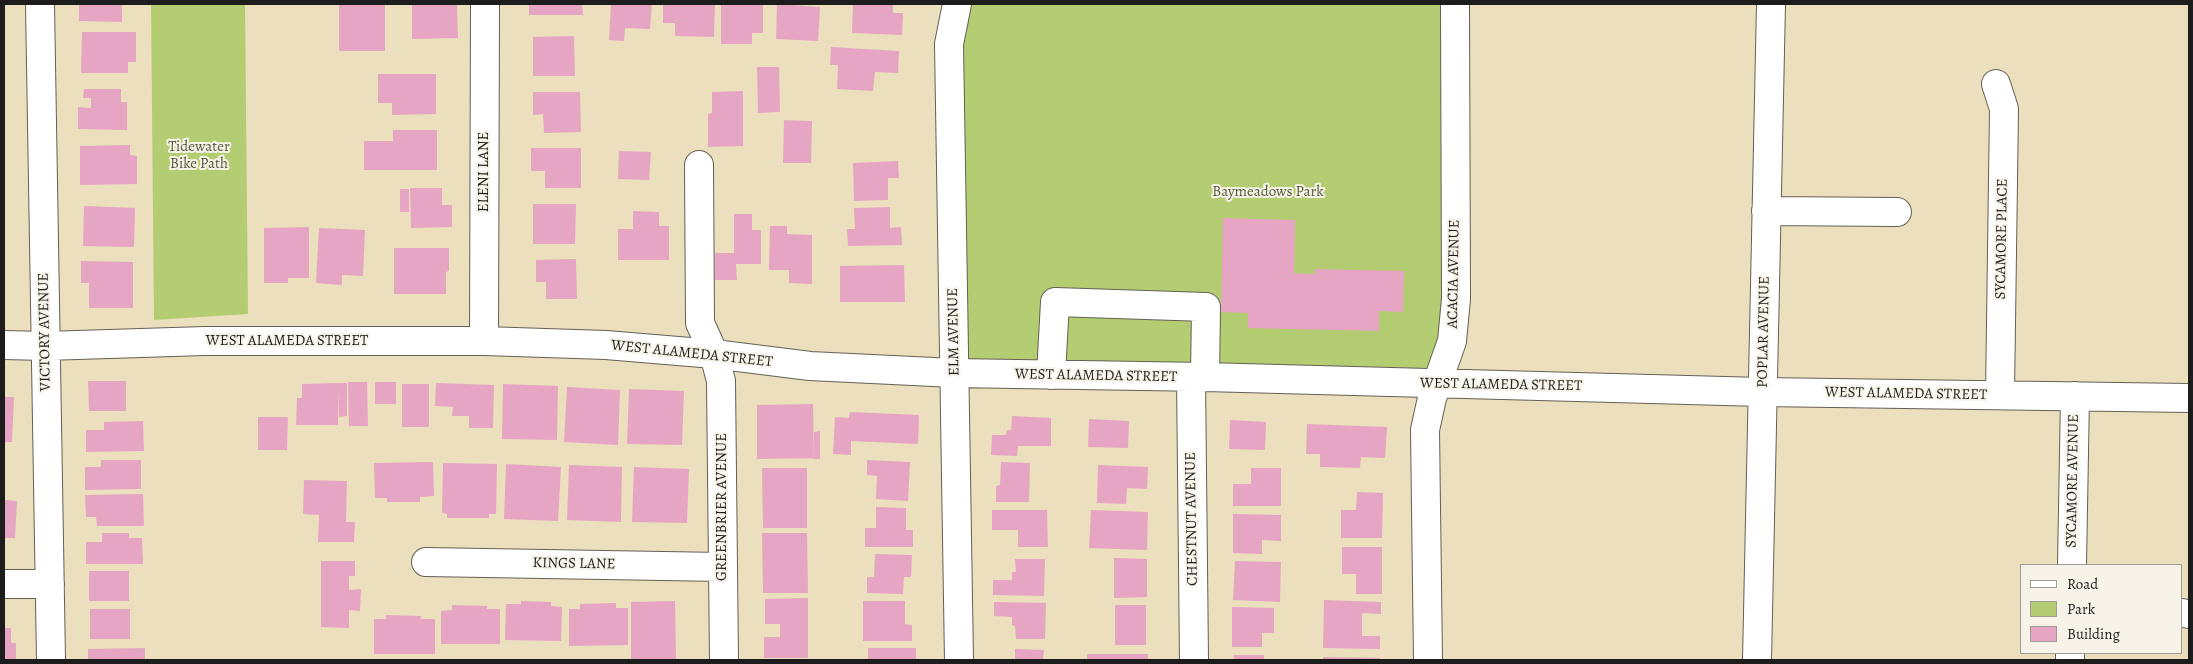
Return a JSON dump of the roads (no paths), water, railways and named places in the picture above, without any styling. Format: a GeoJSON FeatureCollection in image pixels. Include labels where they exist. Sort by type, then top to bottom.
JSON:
{"type":"FeatureCollection","features":[{"type":"Feature","properties":{"kind":"street","name":"VICTORY AVENUE"},"geometry":{"type":"LineString","coordinates":[[40,4],[51,660]]}},
{"type":"Feature","properties":{"kind":"street","name":"ELENI LANE"},"geometry":{"type":"LineString","coordinates":[[484,341],[485,4]]}},
{"type":"Feature","properties":{"kind":"street","name":"ELM AVENUE"},"geometry":{"type":"LineString","coordinates":[[957,4],[949,44],[959,660]]}},
{"type":"Feature","properties":{"kind":"street","name":"ACACIA AVENUE"},"geometry":{"type":"LineString","coordinates":[[1428,660],[1425,430],[1432,398],[1452,341],[1456,298],[1454,4]]}},
{"type":"Feature","properties":{"kind":"street","name":"POPLAR AVENUE"},"geometry":{"type":"LineString","coordinates":[[1757,660],[1771,4]]}},
{"type":"Feature","properties":{"kind":"street","name":"SYCAMORE PLACE"},"geometry":{"type":"LineString","coordinates":[[1996,84],[2004,109],[2000,395]]}},
{"type":"Feature","properties":{"kind":"street","name":"GREENBRIER AVENUE"},"geometry":{"type":"LineString","coordinates":[[699,165],[700,323],[714,354],[722,381],[724,660]]}},
{"type":"Feature","properties":{"kind":"street"},"geometry":{"type":"LineString","coordinates":[[1766,210],[1897,212]]}},
{"type":"Feature","properties":{"kind":"street","name":"CHESTNUT AVENUE"},"geometry":{"type":"LineString","coordinates":[[1051,375],[1055,302],[1206,307],[1198,377],[1194,660]]}},
{"type":"Feature","properties":{"kind":"street","name":"WEST ALAMEDA STREET"},"geometry":{"type":"LineString","coordinates":[[4,345],[46,346],[224,341],[484,341],[606,345],[714,354],[810,366],[954,373],[1198,377],[1762,392],[2189,398]]}},
{"type":"Feature","properties":{"kind":"street","name":"SYCAMORE AVENUE"},"geometry":{"type":"LineString","coordinates":[[2072,564],[2075,396]]}},
{"type":"Feature","properties":{"kind":"street","name":"KINGS LANE"},"geometry":{"type":"LineString","coordinates":[[426,562],[722,567]]}},
{"type":"Feature","properties":{"kind":"street"},"geometry":{"type":"LineString","coordinates":[[4,584],[50,584]]}},
{"type":"Feature","properties":{"kind":"park label","name":"Tidewater Bike Path"},"geometry":{"type":"Point","coordinates":[199,156]}},
{"type":"Feature","properties":{"kind":"park label","name":"Baymeadows Park"},"geometry":{"type":"Point","coordinates":[1268,192]}}]}
